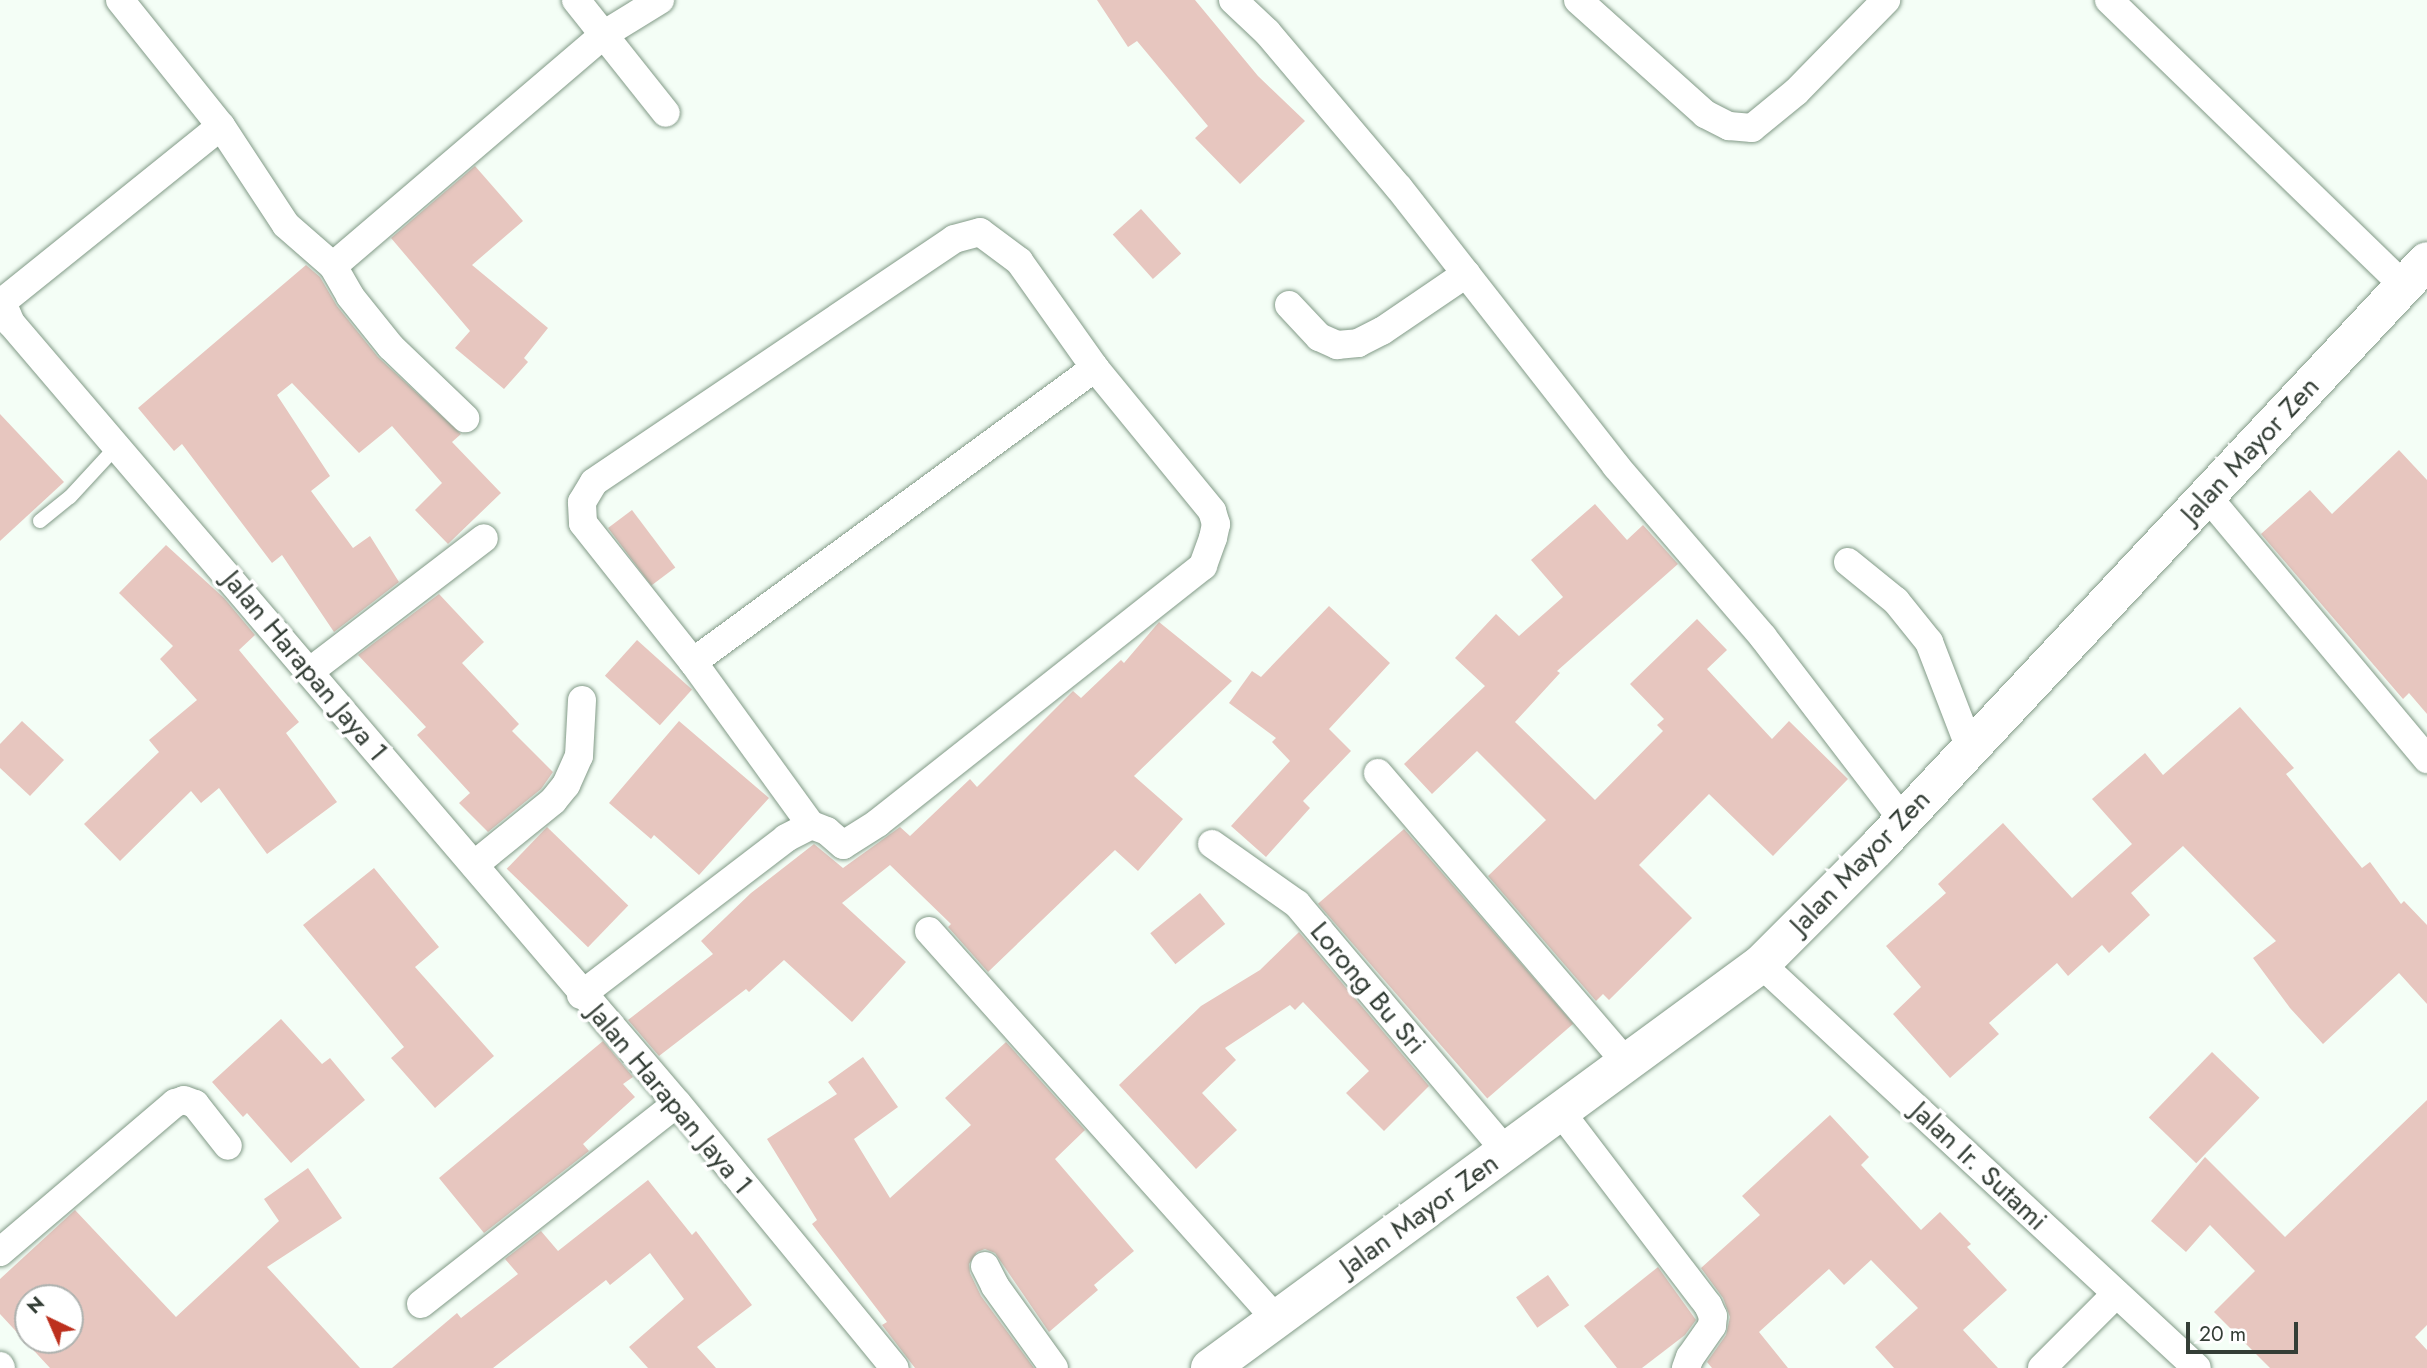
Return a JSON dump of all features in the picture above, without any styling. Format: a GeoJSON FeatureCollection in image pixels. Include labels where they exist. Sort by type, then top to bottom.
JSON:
{"type":"FeatureCollection","features":[{"type":"Feature","properties":{"kind":"street"},"geometry":{"type":"LineString","coordinates":[[120,0],[221,126],[286,225],[333,267],[350,296],[391,347],[464,418]]}},
{"type":"Feature","properties":{"kind":"street"},"geometry":{"type":"LineString","coordinates":[[576,0],[666,113]]}},
{"type":"Feature","properties":{"kind":"street"},"geometry":{"type":"LineString","coordinates":[[333,267],[603,36],[660,0]]}},
{"type":"Feature","properties":{"kind":"street"},"geometry":{"type":"LineString","coordinates":[[1233,0],[1267,32],[1399,188],[1616,466],[1763,637],[1903,820]]}},
{"type":"Feature","properties":{"kind":"street"},"geometry":{"type":"LineString","coordinates":[[1577,0],[1705,114],[1729,126],[1752,128],[1797,92],[1886,0]]}},
{"type":"Feature","properties":{"kind":"street"},"geometry":{"type":"LineString","coordinates":[[2109,0],[2416,274]]}},
{"type":"Feature","properties":{"kind":"street","name":"Jalan Harapan Jaya 1"},"geometry":{"type":"LineString","coordinates":[[221,126],[1,302],[11,323],[474,865],[581,995],[677,1103],[895,1368]]}},
{"type":"Feature","properties":{"kind":"street"},"geometry":{"type":"LineString","coordinates":[[980,232],[1019,261],[1095,368],[1212,511],[1216,524],[1203,566],[878,823],[843,845],[827,831],[811,825],[693,662],[583,523],[582,502],[594,482],[954,239],[980,232]]}},
{"type":"Feature","properties":{"kind":"street"},"geometry":{"type":"LineString","coordinates":[[1289,305],[1319,337],[1337,345],[1358,344],[1382,331],[1466,274]]}},
{"type":"Feature","properties":{"kind":"street","name":"Jalan Mayor Zen"},"geometry":{"type":"LineString","coordinates":[[1210,1368],[1625,1061],[1761,964],[1903,820],[2416,274]]}},
{"type":"Feature","properties":{"kind":"street"},"geometry":{"type":"LineString","coordinates":[[693,662],[1095,368]]}},
{"type":"Feature","properties":{"kind":"street"},"geometry":{"type":"LineString","coordinates":[[2207,496],[2427,759]]}},
{"type":"Feature","properties":{"kind":"street"},"geometry":{"type":"LineString","coordinates":[[309,671],[484,538]]}},
{"type":"Feature","properties":{"kind":"street"},"geometry":{"type":"LineString","coordinates":[[1848,562],[1896,601],[1929,642],[1970,748]]}},
{"type":"Feature","properties":{"kind":"street"},"geometry":{"type":"LineString","coordinates":[[474,865],[553,801],[566,785],[579,756],[582,700]]}},
{"type":"Feature","properties":{"kind":"street"},"geometry":{"type":"LineString","coordinates":[[1378,773],[1625,1061]]}},
{"type":"Feature","properties":{"kind":"street"},"geometry":{"type":"LineString","coordinates":[[581,995],[786,838],[811,825]]}},
{"type":"Feature","properties":{"kind":"street","name":"Lorong Bu Sri"},"geometry":{"type":"LineString","coordinates":[[1212,844],[1297,904],[1506,1151]]}},
{"type":"Feature","properties":{"kind":"street"},"geometry":{"type":"LineString","coordinates":[[929,931],[1276,1319]]}},
{"type":"Feature","properties":{"kind":"street","name":"Jalan Ir. Sutami"},"geometry":{"type":"LineString","coordinates":[[1761,964],[2197,1368]]}},
{"type":"Feature","properties":{"kind":"street"},"geometry":{"type":"LineString","coordinates":[[0,1252],[175,1103],[184,1100],[195,1104],[228,1146]]}},
{"type":"Feature","properties":{"kind":"street"},"geometry":{"type":"LineString","coordinates":[[421,1304],[677,1103]]}},
{"type":"Feature","properties":{"kind":"street"},"geometry":{"type":"LineString","coordinates":[[1560,1111],[1708,1305],[1713,1316],[1712,1326],[1690,1357],[1686,1368]]}},
{"type":"Feature","properties":{"kind":"street"},"geometry":{"type":"LineString","coordinates":[[985,1266],[995,1286],[1054,1368]]}},
{"type":"Feature","properties":{"kind":"street"},"geometry":{"type":"LineString","coordinates":[[2042,1368],[2116,1294]]}},
{"type":"Feature","properties":{"kind":"lane"},"geometry":{"type":"LineString","coordinates":[[40,521],[70,497],[117,446]]}},
{"type":"Feature","properties":{"kind":"building"},"geometry":{"type":"Polygon","coordinates":[[[1097,0],[1195,0],[1258,76],[1305,121],[1240,184],[1195,138],[1208,126],[1137,41],[1128,47],[1097,0]]]}},
{"type":"Feature","properties":{"kind":"building"},"geometry":{"type":"Polygon","coordinates":[[[475,166],[523,221],[472,265],[548,328],[524,358],[528,362],[504,389],[455,348],[470,331],[391,238],[475,166]]]}},
{"type":"Feature","properties":{"kind":"building"},"geometry":{"type":"Polygon","coordinates":[[[1141,209],[1181,254],[1153,279],[1113,234],[1141,209]]]}},
{"type":"Feature","properties":{"kind":"building"},"geometry":{"type":"Polygon","coordinates":[[[306,265],[320,277],[337,306],[378,357],[461,434],[452,442],[501,493],[448,544],[415,510],[442,483],[392,426],[359,453],[292,383],[277,395],[330,476],[311,491],[353,548],[370,536],[399,582],[334,632],[282,555],[272,563],[182,444],[174,451],[138,408],[306,265]]]}},
{"type":"Feature","properties":{"kind":"building"},"geometry":{"type":"Polygon","coordinates":[[[0,414],[64,482],[0,541],[0,414]]]}},
{"type":"Feature","properties":{"kind":"building"},"geometry":{"type":"Polygon","coordinates":[[[2399,450],[2427,480],[2427,714],[2409,693],[2403,699],[2261,534],[2310,490],[2332,514],[2399,450]]]}},
{"type":"Feature","properties":{"kind":"building"},"geometry":{"type":"Polygon","coordinates":[[[1595,504],[1627,540],[1643,525],[1678,564],[1557,671],[1560,673],[1515,722],[1595,800],[1663,731],[1657,725],[1664,719],[1630,684],[1697,619],[1727,650],[1707,669],[1772,739],[1789,721],[1848,779],[1773,856],[1709,794],[1639,865],[1692,918],[1609,1000],[1603,994],[1596,1001],[1488,876],[1546,820],[1477,751],[1432,794],[1404,764],[1485,686],[1455,658],[1496,614],[1519,636],[1563,597],[1531,560],[1595,504]]]}},
{"type":"Feature","properties":{"kind":"building"},"geometry":{"type":"Polygon","coordinates":[[[632,510],[675,568],[651,586],[608,528],[632,510]]]}},
{"type":"Feature","properties":{"kind":"building"},"geometry":{"type":"Polygon","coordinates":[[[166,545],[224,598],[255,635],[239,650],[299,722],[286,733],[337,802],[267,854],[219,788],[201,803],[191,791],[120,861],[84,824],[159,752],[149,740],[197,700],[160,659],[173,646],[119,593],[166,545]]]}},
{"type":"Feature","properties":{"kind":"building"},"geometry":{"type":"Polygon","coordinates":[[[439,594],[484,642],[462,663],[519,724],[512,731],[553,772],[541,789],[488,832],[459,803],[470,793],[417,735],[426,727],[358,655],[439,594]]]}},
{"type":"Feature","properties":{"kind":"building"},"geometry":{"type":"Polygon","coordinates":[[[1329,606],[1390,663],[1329,729],[1351,751],[1303,801],[1310,808],[1266,857],[1231,826],[1290,761],[1272,742],[1276,738],[1229,703],[1252,671],[1261,677],[1329,606]]]}},
{"type":"Feature","properties":{"kind":"building"},"geometry":{"type":"Polygon","coordinates":[[[1159,622],[1232,681],[1134,776],[1183,819],[1138,871],[1115,850],[988,972],[948,927],[951,924],[890,865],[842,903],[906,962],[852,1022],[784,960],[749,992],[746,989],[659,1056],[628,1020],[713,954],[701,941],[751,893],[814,844],[843,868],[900,827],[910,836],[970,779],[977,787],[1073,691],[1081,698],[1121,660],[1124,663],[1159,622]]]}},
{"type":"Feature","properties":{"kind":"building"},"geometry":{"type":"Polygon","coordinates":[[[637,640],[692,690],[660,725],[605,676],[637,640]]]}},
{"type":"Feature","properties":{"kind":"building"},"geometry":{"type":"Polygon","coordinates":[[[2240,707],[2294,768],[2286,774],[2362,868],[2370,862],[2401,904],[2404,901],[2427,925],[2427,1004],[2399,973],[2323,1044],[2290,1008],[2253,958],[2276,941],[2183,846],[2131,893],[2150,915],[2109,953],[2102,945],[2068,976],[2057,963],[1989,1023],[1999,1034],[1950,1078],[1893,1014],[1921,987],[1886,946],[1946,893],[1938,884],[2003,823],[2072,898],[2132,844],[2092,799],[2145,753],[2163,775],[2240,707]]]}},
{"type":"Feature","properties":{"kind":"building"},"geometry":{"type":"Polygon","coordinates":[[[22,721],[64,760],[30,796],[0,768],[0,744],[22,721]]]}},
{"type":"Feature","properties":{"kind":"building"},"geometry":{"type":"Polygon","coordinates":[[[679,721],[769,798],[699,875],[654,835],[651,839],[609,803],[679,721]]]}},
{"type":"Feature","properties":{"kind":"building"},"geometry":{"type":"Polygon","coordinates":[[[547,827],[628,905],[588,947],[507,869],[547,827]]]}},
{"type":"Feature","properties":{"kind":"building"},"geometry":{"type":"Polygon","coordinates":[[[1404,829],[1573,1024],[1487,1099],[1318,904],[1404,829]]]}},
{"type":"Feature","properties":{"kind":"building"},"geometry":{"type":"Polygon","coordinates":[[[374,868],[439,947],[415,967],[494,1056],[435,1108],[391,1058],[404,1047],[303,925],[374,868]]]}},
{"type":"Feature","properties":{"kind":"building"},"geometry":{"type":"Polygon","coordinates":[[[1200,893],[1225,924],[1175,964],[1150,933],[1200,893]]]}},
{"type":"Feature","properties":{"kind":"building"},"geometry":{"type":"Polygon","coordinates":[[[1299,932],[1429,1086],[1384,1131],[1346,1093],[1369,1071],[1303,1002],[1295,1010],[1290,1005],[1225,1048],[1236,1060],[1202,1093],[1237,1130],[1196,1169],[1119,1085],[1201,1006],[1260,970],[1299,932]]]}},
{"type":"Feature","properties":{"kind":"building"},"geometry":{"type":"Polygon","coordinates":[[[281,1019],[322,1064],[330,1058],[365,1100],[291,1163],[247,1113],[243,1117],[212,1082],[281,1019]]]}},
{"type":"Feature","properties":{"kind":"building"},"geometry":{"type":"Polygon","coordinates":[[[603,1041],[633,1077],[623,1084],[635,1097],[583,1144],[589,1151],[484,1233],[439,1178],[603,1041]]]}},
{"type":"Feature","properties":{"kind":"building"},"geometry":{"type":"Polygon","coordinates":[[[1006,1042],[1085,1130],[1055,1159],[1134,1251],[1094,1285],[1098,1290],[1049,1332],[995,1253],[985,1249],[977,1252],[969,1264],[970,1273],[981,1296],[1034,1368],[915,1368],[882,1325],[887,1322],[812,1224],[817,1220],[767,1139],[837,1094],[828,1082],[863,1057],[898,1107],[854,1139],[890,1198],[971,1125],[945,1098],[1006,1042]]]}},
{"type":"Feature","properties":{"kind":"building"},"geometry":{"type":"Polygon","coordinates":[[[2212,1052],[2259,1098],[2196,1163],[2149,1117],[2212,1052]]]}},
{"type":"Feature","properties":{"kind":"building"},"geometry":{"type":"Polygon","coordinates":[[[2427,1100],[2427,1325],[2415,1337],[2427,1350],[2427,1368],[2270,1368],[2214,1312],[2255,1271],[2210,1225],[2186,1252],[2151,1221],[2205,1157],[2285,1237],[2427,1100]]]}},
{"type":"Feature","properties":{"kind":"building"},"geometry":{"type":"Polygon","coordinates":[[[1830,1115],[1869,1157],[1861,1165],[1921,1230],[1940,1212],[1971,1244],[1967,1247],[2007,1290],[1963,1330],[1998,1368],[1894,1368],[1875,1347],[1918,1308],[1871,1260],[1844,1285],[1829,1269],[1759,1332],[1788,1368],[1712,1368],[1707,1362],[1726,1335],[1730,1317],[1723,1298],[1701,1268],[1760,1215],[1742,1196],[1830,1115]]]}},
{"type":"Feature","properties":{"kind":"building"},"geometry":{"type":"Polygon","coordinates":[[[308,1168],[342,1218],[267,1267],[360,1368],[50,1368],[37,1354],[84,1354],[84,1284],[14,1284],[14,1329],[0,1314],[0,1279],[75,1210],[176,1317],[279,1221],[264,1199],[308,1168]]]}},
{"type":"Feature","properties":{"kind":"building"},"geometry":{"type":"Polygon","coordinates":[[[648,1180],[692,1235],[696,1231],[752,1305],[697,1347],[716,1368],[648,1368],[629,1347],[684,1299],[650,1253],[610,1285],[606,1280],[493,1368],[392,1368],[457,1313],[461,1318],[518,1274],[505,1259],[541,1231],[558,1251],[648,1180]]]}},
{"type":"Feature","properties":{"kind":"building"},"geometry":{"type":"Polygon","coordinates":[[[1658,1267],[1696,1320],[1685,1335],[1642,1368],[1617,1368],[1584,1326],[1658,1267]]]}},
{"type":"Feature","properties":{"kind":"building"},"geometry":{"type":"Polygon","coordinates":[[[1548,1275],[1569,1305],[1537,1328],[1516,1297],[1548,1275]]]}}]}
